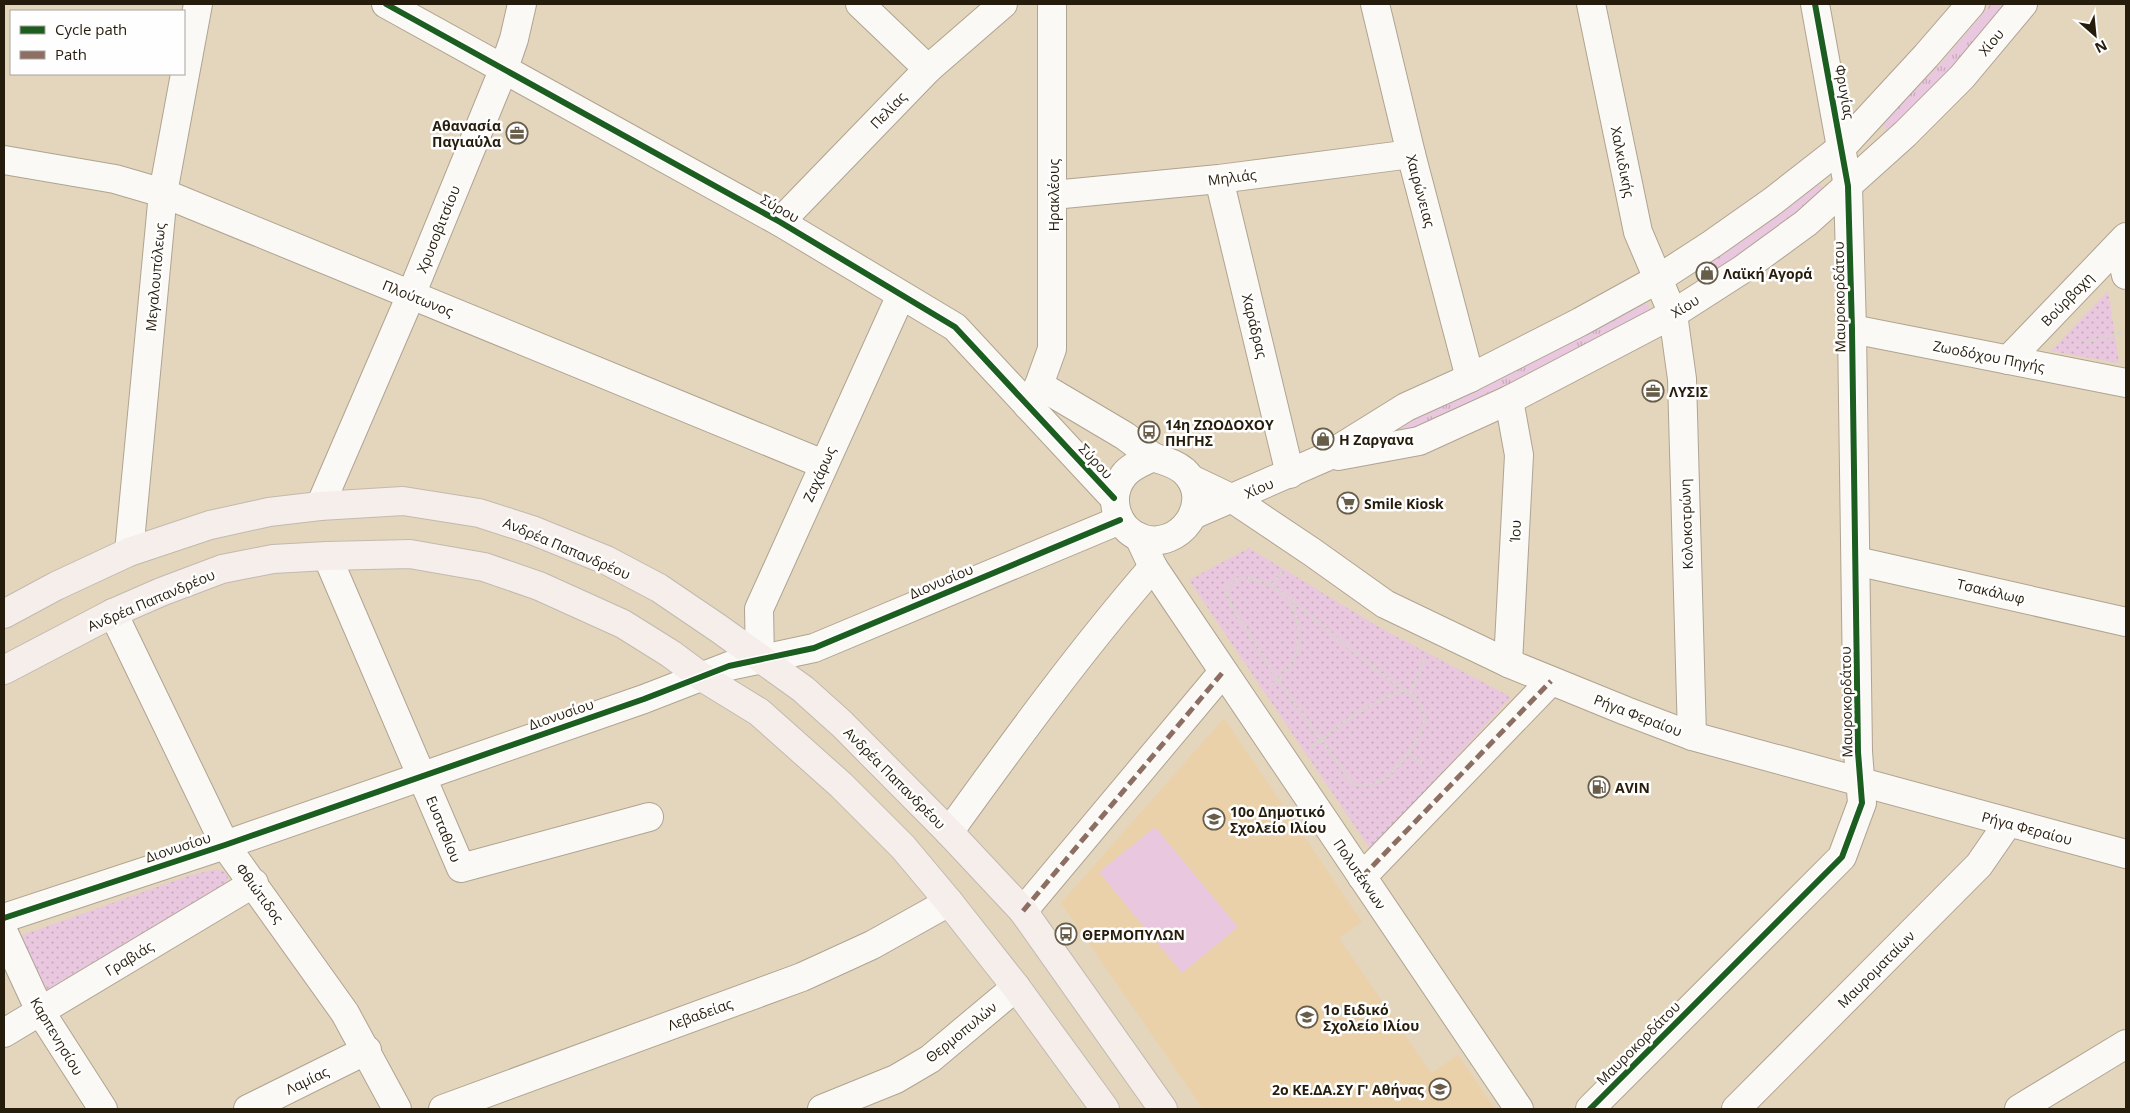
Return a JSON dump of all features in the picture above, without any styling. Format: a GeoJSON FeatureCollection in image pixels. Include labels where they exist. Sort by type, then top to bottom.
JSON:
{"type":"FeatureCollection","features":[{"type":"Feature","properties":{"kind":"main road","name":"Ανδρέα Παπανδρέου"},"geometry":{"type":"LineString","coordinates":[[4,614],[56,586],[129,552],[210,525],[269,512],[320,506],[402,501],[479,513],[532,530],[606,560],[658,588],[803,689],[842,724],[949,832],[1023,911],[1162,1109]]}},
{"type":"Feature","properties":{"kind":"main road","name":"Ανδρέα Παπανδρέου"},"geometry":{"type":"LineString","coordinates":[[4,670],[113,614],[161,592],[222,569],[273,559],[410,554],[484,567],[539,586],[623,624],[671,654],[702,677],[759,712],[788,736],[903,847],[1016,987],[1105,1109]]}},
{"type":"Feature","properties":{"kind":"street","name":"Μεγαλουπόλεως"},"geometry":{"type":"LineString","coordinates":[[129,552],[164,193],[198,4]]}},
{"type":"Feature","properties":{"kind":"street","name":"Σύρου"},"geometry":{"type":"LineString","coordinates":[[386,4],[780,222],[955,326],[1034,395],[1124,518]]}},
{"type":"Feature","properties":{"kind":"street","name":"Χρυσοβιτσίου"},"geometry":{"type":"LineString","coordinates":[[320,506],[504,68],[514,40],[522,4]]}},
{"type":"Feature","properties":{"kind":"street"},"geometry":{"type":"LineString","coordinates":[[860,4],[928,69]]}},
{"type":"Feature","properties":{"kind":"street","name":"Πελίας"},"geometry":{"type":"LineString","coordinates":[[780,222],[928,69],[1002,4]]}},
{"type":"Feature","properties":{"kind":"street","name":"Ηρακλέους"},"geometry":{"type":"LineString","coordinates":[[1034,395],[1052,350],[1052,4]]}},
{"type":"Feature","properties":{"kind":"street","name":"Χαιρώνειας"},"geometry":{"type":"LineString","coordinates":[[1375,4],[1411,154],[1470,378]]}},
{"type":"Feature","properties":{"kind":"street","name":"Χαλκιδικής"},"geometry":{"type":"LineString","coordinates":[[1591,4],[1638,232],[1673,314]]}},
{"type":"Feature","properties":{"kind":"street","name":"Φρυγίας"},"geometry":{"type":"LineString","coordinates":[[1816,4],[1848,186]]}},
{"type":"Feature","properties":{"kind":"street","name":"Χίου"},"geometry":{"type":"LineString","coordinates":[[1193,515],[1324,458],[1406,406],[1470,378],[1658,279],[1712,244],[1773,201],[1842,147],[1971,4]]}},
{"type":"Feature","properties":{"kind":"street","name":"Χίου"},"geometry":{"type":"LineString","coordinates":[[1324,458],[1419,441],[1509,400],[1673,314],[1743,269],[1806,223],[1905,134],[1962,77],[2023,4]]}},
{"type":"Feature","properties":{"kind":"street","name":"Μηλιάς"},"geometry":{"type":"LineString","coordinates":[[1053,195],[1219,179],[1411,154]]}},
{"type":"Feature","properties":{"kind":"street","name":"Πλούτωνος"},"geometry":{"type":"LineString","coordinates":[[4,160],[115,179],[164,193],[823,464]]}},
{"type":"Feature","properties":{"kind":"street","name":"Χαράδρας"},"geometry":{"type":"LineString","coordinates":[[1219,179],[1290,474]]}},
{"type":"Feature","properties":{"kind":"street","name":"Μαυροκορδάτου"},"geometry":{"type":"LineString","coordinates":[[1590,1109],[1842,857],[1862,803],[1858,752],[1848,186]]}},
{"type":"Feature","properties":{"kind":"street"},"geometry":{"type":"LineString","coordinates":[[2123,241],[2126,275]]}},
{"type":"Feature","properties":{"kind":"street","name":"Βούρβαχη"},"geometry":{"type":"LineString","coordinates":[[2008,360],[2123,241]]}},
{"type":"Feature","properties":{"kind":"street","name":"Ζαχάρως"},"geometry":{"type":"LineString","coordinates":[[760,659],[758,609],[901,295]]}},
{"type":"Feature","properties":{"kind":"street","name":"Κολοκοτρώνη"},"geometry":{"type":"LineString","coordinates":[[1673,314],[1682,378],[1692,736]]}},
{"type":"Feature","properties":{"kind":"street","name":"Ζωοδόχου Πηγής"},"geometry":{"type":"LineString","coordinates":[[1852,329],[2126,383]]}},
{"type":"Feature","properties":{"kind":"street","name":"Σύρου"},"geometry":{"type":"LineString","coordinates":[[1034,395],[1125,436],[1153,458]]}},
{"type":"Feature","properties":{"kind":"street","name":"Ίου"},"geometry":{"type":"LineString","coordinates":[[1508,663],[1519,455],[1509,400]]}},
{"type":"Feature","properties":{"kind":"street"},"geometry":{"type":"LineString","coordinates":[[1153,458],[1172,463],[1183,470],[1191,479],[1196,494],[1193,515],[1184,529],[1167,538],[1158,540],[1124,518],[1123,475],[1133,466],[1153,458]]}},
{"type":"Feature","properties":{"kind":"street","name":"Ρήγα Φεραίου"},"geometry":{"type":"LineString","coordinates":[[1191,479],[1233,499],[1385,604],[1508,663],[1551,681],[1692,736],[2008,824],[2126,854]]}},
{"type":"Feature","properties":{"kind":"street","name":"Πολυτέκνων"},"geometry":{"type":"LineString","coordinates":[[1124,518],[1153,567],[1223,672],[1519,1109]]}},
{"type":"Feature","properties":{"kind":"street","name":"Διονυσίου"},"geometry":{"type":"LineString","coordinates":[[4,918],[225,845],[730,666],[814,648],[1124,518]]}},
{"type":"Feature","properties":{"kind":"street","name":"Ευσταθίου"},"geometry":{"type":"LineString","coordinates":[[327,556],[422,775],[460,868],[649,817]]}},
{"type":"Feature","properties":{"kind":"street","name":"Τσακάλωφ"},"geometry":{"type":"LineString","coordinates":[[1856,561],[2126,622]]}},
{"type":"Feature","properties":{"kind":"street"},"geometry":{"type":"LineString","coordinates":[[949,832],[1016,740],[1119,606],[1153,567]]}},
{"type":"Feature","properties":{"kind":"street","name":"Φθιώτιδος"},"geometry":{"type":"LineString","coordinates":[[113,614],[225,845],[254,883],[345,1013],[398,1109]]}},
{"type":"Feature","properties":{"kind":"street"},"geometry":{"type":"LineString","coordinates":[[1023,911],[1223,672]]}},
{"type":"Feature","properties":{"kind":"street"},"geometry":{"type":"LineString","coordinates":[[1362,877],[1551,681]]}},
{"type":"Feature","properties":{"kind":"street","name":"Μαυροματαίων"},"geometry":{"type":"LineString","coordinates":[[1736,1109],[1979,865],[2008,824]]}},
{"type":"Feature","properties":{"kind":"street","name":"Γραβιάς"},"geometry":{"type":"LineString","coordinates":[[4,1033],[254,883]]}},
{"type":"Feature","properties":{"kind":"street","name":"Λεβαδείας"},"geometry":{"type":"LineString","coordinates":[[443,1109],[802,977],[872,945],[949,902]]}},
{"type":"Feature","properties":{"kind":"street","name":"Καρπενησίου"},"geometry":{"type":"LineString","coordinates":[[4,933],[40,1011],[102,1109]]}},
{"type":"Feature","properties":{"kind":"street","name":"Θερμοπυλών"},"geometry":{"type":"LineString","coordinates":[[822,1109],[896,1080],[930,1059],[1016,987]]}},
{"type":"Feature","properties":{"kind":"street"},"geometry":{"type":"LineString","coordinates":[[2019,1109],[2126,1044]]}},
{"type":"Feature","properties":{"kind":"street","name":"Λαμίας"},"geometry":{"type":"LineString","coordinates":[[248,1109],[367,1050]]}},
{"type":"Feature","properties":{"kind":"path"},"geometry":{"type":"LineString","coordinates":[[1252,578],[1272,586],[1288,597],[1383,676],[1411,694],[1420,704],[1424,714],[1424,723],[1408,753],[1395,769],[1376,784],[1366,787],[1352,784],[1278,680],[1228,600],[1227,587],[1236,579],[1252,578]]}},
{"type":"Feature","properties":{"kind":"path"},"geometry":{"type":"LineString","coordinates":[[1278,680],[1296,658],[1300,644],[1299,625],[1288,597]]}},
{"type":"Feature","properties":{"kind":"path"},"geometry":{"type":"LineString","coordinates":[[1411,694],[1435,629]]}},
{"type":"Feature","properties":{"kind":"path"},"geometry":{"type":"LineString","coordinates":[[1321,739],[1351,716],[1390,695],[1404,690]]}},
{"type":"Feature","properties":{"kind":"shaded area","name":"10ο Δημοτικό Σχολείο Ιλίου"},"geometry":{"type":"Polygon","coordinates":[[[1224,718],[1362,922],[1339,938],[1431,1073],[1458,1055],[1495,1109],[1203,1109],[1061,903],[1224,718]]]}},
{"type":"Feature","properties":{"kind":"green space"},"geometry":{"type":"Polygon","coordinates":[[[1991,4],[2010,4],[1892,132],[1887,131],[1883,124],[1885,120],[1940,64],[1991,4]]]}},
{"type":"Feature","properties":{"kind":"green space"},"geometry":{"type":"Polygon","coordinates":[[[1816,184],[1822,186],[1825,190],[1795,219],[1702,280],[1698,278],[1696,273],[1700,267],[1816,184]]]}},
{"type":"Feature","properties":{"kind":"green space"},"geometry":{"type":"Polygon","coordinates":[[[2108,291],[2119,363],[2051,351],[2108,291]]]}},
{"type":"Feature","properties":{"kind":"green space"},"geometry":{"type":"Polygon","coordinates":[[[1643,302],[1649,306],[1649,313],[1412,436],[1401,431],[1401,426],[1405,423],[1643,302]]]}},
{"type":"Feature","properties":{"kind":"green space"},"geometry":{"type":"Polygon","coordinates":[[[1249,548],[1382,629],[1511,697],[1371,850],[1189,580],[1249,548]]]}},
{"type":"Feature","properties":{"kind":"green space"},"geometry":{"type":"Polygon","coordinates":[[[1155,827],[1238,927],[1182,973],[1099,872],[1155,827]]]}},
{"type":"Feature","properties":{"kind":"green space"},"geometry":{"type":"Polygon","coordinates":[[[217,869],[225,872],[228,877],[226,883],[43,992],[17,937],[188,876],[217,869]]]}},
{"type":"Feature","properties":{"kind":"marked path"},"geometry":{"type":"LineString","coordinates":[[1023,911],[1223,672]]}},
{"type":"Feature","properties":{"kind":"marked path"},"geometry":{"type":"LineString","coordinates":[[1362,877],[1551,681]]}},
{"type":"Feature","properties":{"kind":"cycle path"},"geometry":{"type":"LineString","coordinates":[[386,4],[780,222],[955,327],[1114,498]]}},
{"type":"Feature","properties":{"kind":"cycle path"},"geometry":{"type":"LineString","coordinates":[[1590,1109],[1842,857],[1862,803],[1858,752],[1848,186],[1815,4]]}},
{"type":"Feature","properties":{"kind":"cycle path"},"geometry":{"type":"LineString","coordinates":[[4,918],[225,845],[644,699],[729,666],[814,648],[1120,520]]}},
{"type":"Feature","properties":{"kind":"place","name":"Αθανασία Παγιαύλα"},"geometry":{"type":"Point","coordinates":[517,133]}},
{"type":"Feature","properties":{"kind":"place","name":"Λαϊκή Αγορά"},"geometry":{"type":"Point","coordinates":[1707,273]}},
{"type":"Feature","properties":{"kind":"place","name":"ΛΥΣΙΣ"},"geometry":{"type":"Point","coordinates":[1653,391]}},
{"type":"Feature","properties":{"kind":"place","name":"14η ΖΩΟΔΟΧΟΥ ΠΗΓΗΣ"},"geometry":{"type":"Point","coordinates":[1149,432]}},
{"type":"Feature","properties":{"kind":"place","name":"Η Ζαργανα"},"geometry":{"type":"Point","coordinates":[1323,439]}},
{"type":"Feature","properties":{"kind":"place","name":"Smile Kiosk"},"geometry":{"type":"Point","coordinates":[1348,503]}},
{"type":"Feature","properties":{"kind":"place","name":"AVIN"},"geometry":{"type":"Point","coordinates":[1599,787]}},
{"type":"Feature","properties":{"kind":"place","name":"10ο Δημοτικό Σχολείο Ιλίου"},"geometry":{"type":"Point","coordinates":[1214,819]}},
{"type":"Feature","properties":{"kind":"place","name":"ΘΕΡΜΟΠΥΛΩΝ"},"geometry":{"type":"Point","coordinates":[1066,934]}},
{"type":"Feature","properties":{"kind":"place","name":"1ο Ειδικό Σχολείο Ιλίου"},"geometry":{"type":"Point","coordinates":[1307,1017]}},
{"type":"Feature","properties":{"kind":"place","name":"2ο ΚΕ.ΔΑ.ΣΥ Γ' Αθήνας"},"geometry":{"type":"Point","coordinates":[1440,1089]}}]}
